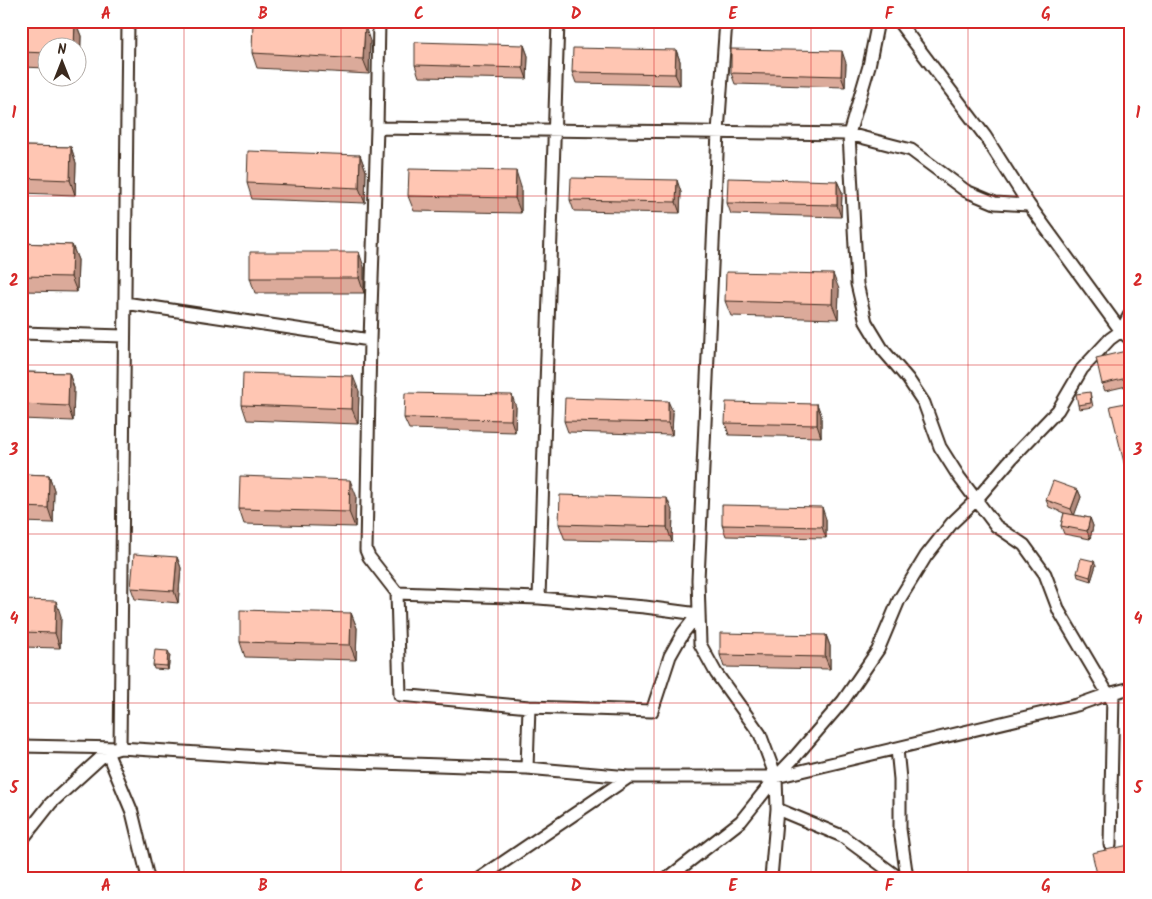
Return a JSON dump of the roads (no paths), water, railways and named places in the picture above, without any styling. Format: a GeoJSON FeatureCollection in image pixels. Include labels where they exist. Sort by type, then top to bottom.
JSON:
{"type":"FeatureCollection","features":[{"type":"Feature","properties":{"kind":"street"},"geometry":{"type":"LineString","coordinates":[[120,748],[128,21]]}},
{"type":"Feature","properties":{"kind":"street"},"geometry":{"type":"LineString","coordinates":[[379,21],[366,550],[369,557],[397,593],[400,695],[529,707],[652,711],[670,656],[682,633],[698,614]]}},
{"type":"Feature","properties":{"kind":"street"},"geometry":{"type":"LineString","coordinates":[[540,598],[558,21]]}},
{"type":"Feature","properties":{"kind":"street"},"geometry":{"type":"LineString","coordinates":[[726,21],[718,132],[698,614],[700,644],[716,673],[760,734],[776,777],[777,809],[771,878]]}},
{"type":"Feature","properties":{"kind":"street"},"geometry":{"type":"LineString","coordinates":[[878,21],[870,66],[849,134],[858,284],[866,322],[883,350],[908,379],[924,403],[940,447],[959,477],[996,526],[1024,545],[1045,574],[1059,611],[1111,696],[1110,845]]}},
{"type":"Feature","properties":{"kind":"street"},"geometry":{"type":"LineString","coordinates":[[898,21],[985,136],[1029,205],[1121,331],[1131,340]]}},
{"type":"Feature","properties":{"kind":"street"},"geometry":{"type":"LineString","coordinates":[[377,128],[849,134],[910,150],[966,191],[995,203],[1029,205]]}},
{"type":"Feature","properties":{"kind":"street"},"geometry":{"type":"LineString","coordinates":[[125,303],[370,340]]}},
{"type":"Feature","properties":{"kind":"street"},"geometry":{"type":"LineString","coordinates":[[668,878],[741,821],[776,777],[843,701],[878,650],[899,600],[926,556],[952,523],[976,500],[1012,458],[1058,410],[1082,369],[1110,339],[1121,331],[1131,312]]}},
{"type":"Feature","properties":{"kind":"street"},"geometry":{"type":"LineString","coordinates":[[21,333],[124,336]]}},
{"type":"Feature","properties":{"kind":"street"},"geometry":{"type":"LineString","coordinates":[[397,593],[540,598],[645,607],[698,614]]}},
{"type":"Feature","properties":{"kind":"street"},"geometry":{"type":"LineString","coordinates":[[21,746],[120,748],[323,761],[527,768],[630,777],[776,777],[1077,705],[1111,696],[1131,688]]}},
{"type":"Feature","properties":{"kind":"street"},"geometry":{"type":"LineString","coordinates":[[527,768],[529,707]]}},
{"type":"Feature","properties":{"kind":"street"},"geometry":{"type":"LineString","coordinates":[[21,841],[52,803],[107,752],[120,748]]}},
{"type":"Feature","properties":{"kind":"street"},"geometry":{"type":"LineString","coordinates":[[897,749],[900,779],[900,829],[907,878]]}},
{"type":"Feature","properties":{"kind":"street"},"geometry":{"type":"LineString","coordinates":[[107,752],[132,812],[148,878]]}},
{"type":"Feature","properties":{"kind":"street"},"geometry":{"type":"LineString","coordinates":[[480,878],[630,777]]}},
{"type":"Feature","properties":{"kind":"street"},"geometry":{"type":"LineString","coordinates":[[777,809],[842,836],[899,878]]}}]}
